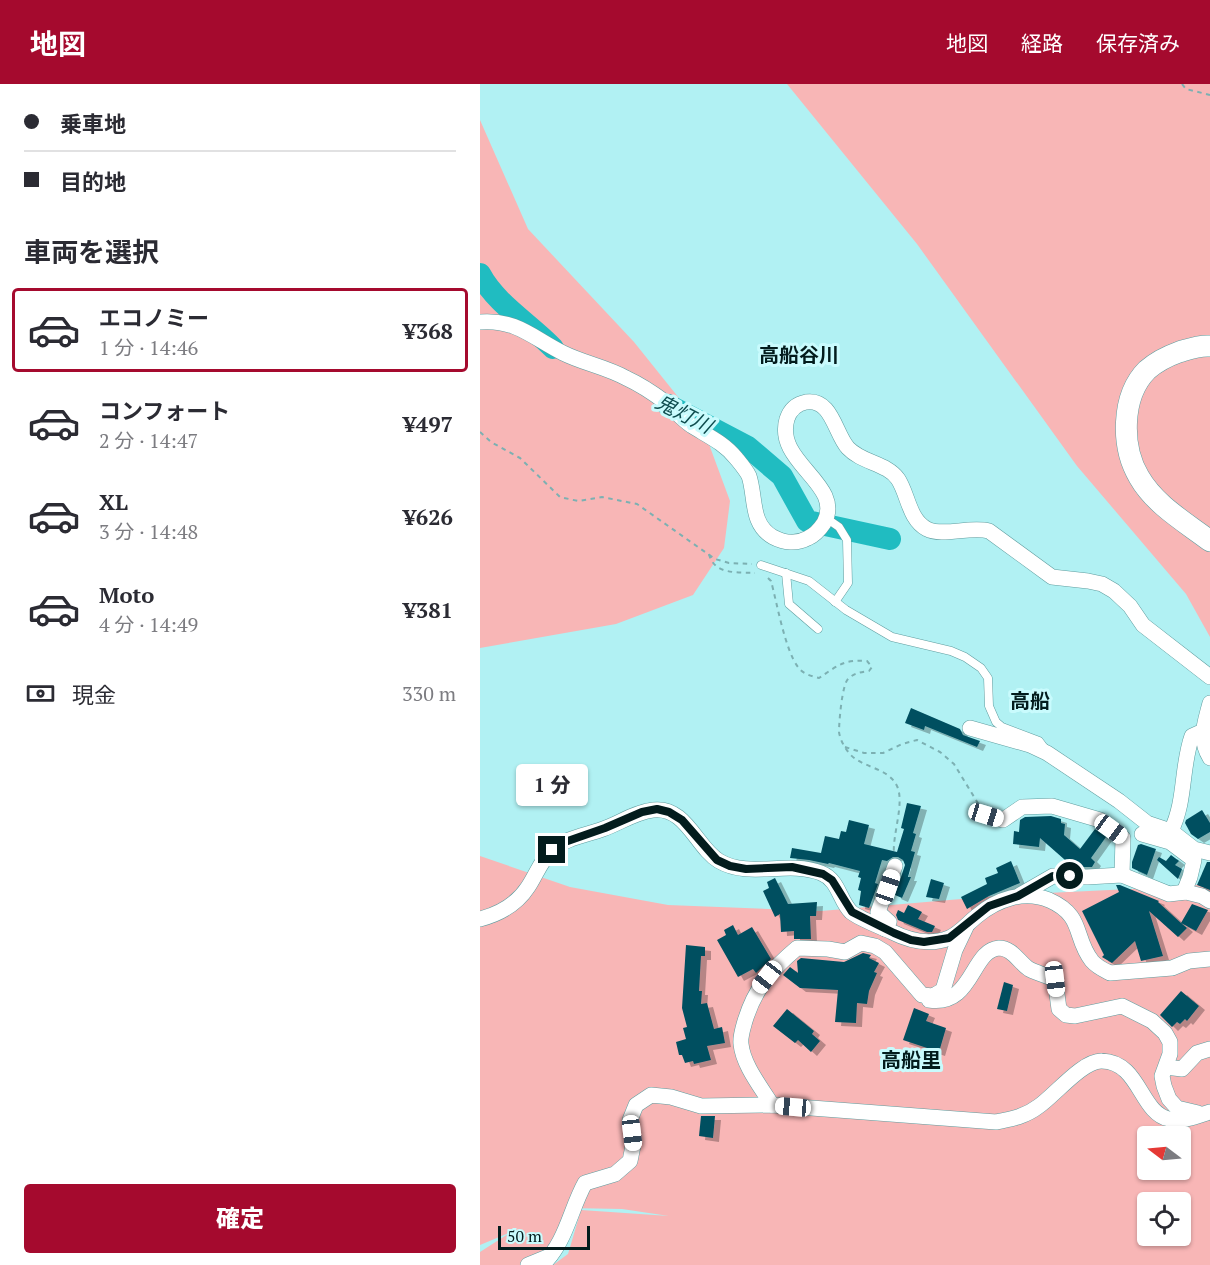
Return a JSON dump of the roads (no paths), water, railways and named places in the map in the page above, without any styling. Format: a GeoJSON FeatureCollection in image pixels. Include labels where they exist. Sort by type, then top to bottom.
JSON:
{"type":"FeatureCollection","features":[{"type":"Feature","properties":{"kind":"street"},"geometry":{"type":"LineString","coordinates":[[480,322],[507,323],[521,328],[565,354],[626,377],[664,402],[684,420],[726,446],[748,476],[757,516],[763,529],[774,537],[797,543],[810,538],[820,529],[826,518],[828,506],[825,494],[790,451],[785,426],[788,415],[794,407],[813,402],[822,405],[830,413],[841,439],[850,450],[858,457],[890,470],[898,479],[915,518],[926,529],[938,533],[978,528],[989,531],[1052,577],[1102,584],[1114,591],[1130,606],[1143,625],[1210,677]]}},
{"type":"Feature","properties":{"kind":"street"},"geometry":{"type":"LineString","coordinates":[[1210,346],[1169,356],[1146,371],[1132,397],[1126,425],[1128,453],[1139,478],[1166,508],[1210,541]]}},
{"type":"Feature","properties":{"kind":"street"},"geometry":{"type":"LineString","coordinates":[[1210,703],[1203,731],[1205,749],[1210,758]]}},
{"type":"Feature","properties":{"kind":"street"},"geometry":{"type":"LineString","coordinates":[[970,728],[1030,745],[1047,753],[1119,801],[1147,823],[1171,831],[1194,849],[1210,853]]}},
{"type":"Feature","properties":{"kind":"street"},"geometry":{"type":"LineString","coordinates":[[1171,831],[1182,794],[1188,746],[1192,736],[1203,731]]}},
{"type":"Feature","properties":{"kind":"street"},"geometry":{"type":"LineString","coordinates":[[986,815],[1003,820],[1022,807],[1052,806],[1100,820],[1123,838],[1122,875]]}},
{"type":"Feature","properties":{"kind":"street"},"geometry":{"type":"LineString","coordinates":[[480,919],[506,909],[517,900],[528,889],[544,860],[562,843],[642,812],[657,809],[669,812],[682,820],[717,860],[730,866],[746,869],[792,867],[823,874],[832,880],[852,912],[911,940],[924,942],[949,938],[989,906],[1018,896],[1053,876],[1122,875],[1169,894],[1184,892],[1202,896],[1210,901]]}},
{"type":"Feature","properties":{"kind":"street"},"geometry":{"type":"LineString","coordinates":[[1142,834],[1170,842],[1194,860],[1184,892]]}},
{"type":"Feature","properties":{"kind":"street"},"geometry":{"type":"LineString","coordinates":[[885,929],[889,922],[878,912],[895,866]]}},
{"type":"Feature","properties":{"kind":"street"},"geometry":{"type":"LineString","coordinates":[[1018,896],[1043,899],[1066,911],[1075,920],[1091,960],[1110,974],[1172,968],[1189,961],[1210,959]]}},
{"type":"Feature","properties":{"kind":"street"},"geometry":{"type":"LineString","coordinates":[[922,995],[933,996],[943,990],[955,950],[968,924]]}},
{"type":"Feature","properties":{"kind":"street"},"geometry":{"type":"LineString","coordinates":[[772,1105],[747,1063],[741,1043],[750,1004],[757,990],[777,964],[798,948],[845,952],[861,943],[875,946],[885,952],[922,995],[930,1001],[940,1002],[954,997],[965,986],[988,952],[999,948],[1010,952],[1029,968],[1055,979],[1059,1009],[1066,1015],[1075,1016],[1122,1006],[1152,1021],[1165,1033],[1170,1042],[1166,1067],[1162,1076],[1169,1099],[1177,1108],[1207,1113]]}},
{"type":"Feature","properties":{"kind":"street"},"geometry":{"type":"LineString","coordinates":[[1166,1067],[1182,1069],[1197,1053],[1210,1049]]}},
{"type":"Feature","properties":{"kind":"street"},"geometry":{"type":"LineString","coordinates":[[528,1265],[548,1260],[570,1220],[585,1183],[615,1174],[630,1161],[633,1146],[630,1120],[636,1105],[651,1095],[671,1097],[701,1106],[772,1105],[996,1122],[1020,1118],[1039,1107],[1083,1069],[1100,1060],[1124,1067],[1155,1110],[1168,1119],[1190,1119],[1207,1113]]}},
{"type":"Feature","properties":{"kind":"lane"},"geometry":{"type":"LineString","coordinates":[[826,518],[839,527],[847,540],[848,583],[835,602]]}},
{"type":"Feature","properties":{"kind":"lane"},"geometry":{"type":"LineString","coordinates":[[761,565],[809,581],[835,602],[892,637],[951,651],[965,657],[981,668],[988,678],[989,706],[996,722],[1002,727],[1040,741],[1047,753]]}},
{"type":"Feature","properties":{"kind":"lane"},"geometry":{"type":"LineString","coordinates":[[786,573],[789,604],[818,629]]}},
{"type":"Feature","properties":{"kind":"waterway","name":"鬼灯川"},"geometry":{"type":"LineString","coordinates":[[480,274],[495,295],[553,348]]}},
{"type":"Feature","properties":{"kind":"waterway","name":"鬼灯川"},"geometry":{"type":"LineString","coordinates":[[668,405],[748,447],[782,476],[807,521],[890,539]]}},
{"type":"Feature","properties":{"kind":"district","name":"高船谷川"},"geometry":{"type":"Point","coordinates":[799,355]}},
{"type":"Feature","properties":{"kind":"district","name":"高船"},"geometry":{"type":"Point","coordinates":[1030,701]}},
{"type":"Feature","properties":{"kind":"district","name":"高船里"},"geometry":{"type":"Point","coordinates":[911,1060]}}]}
